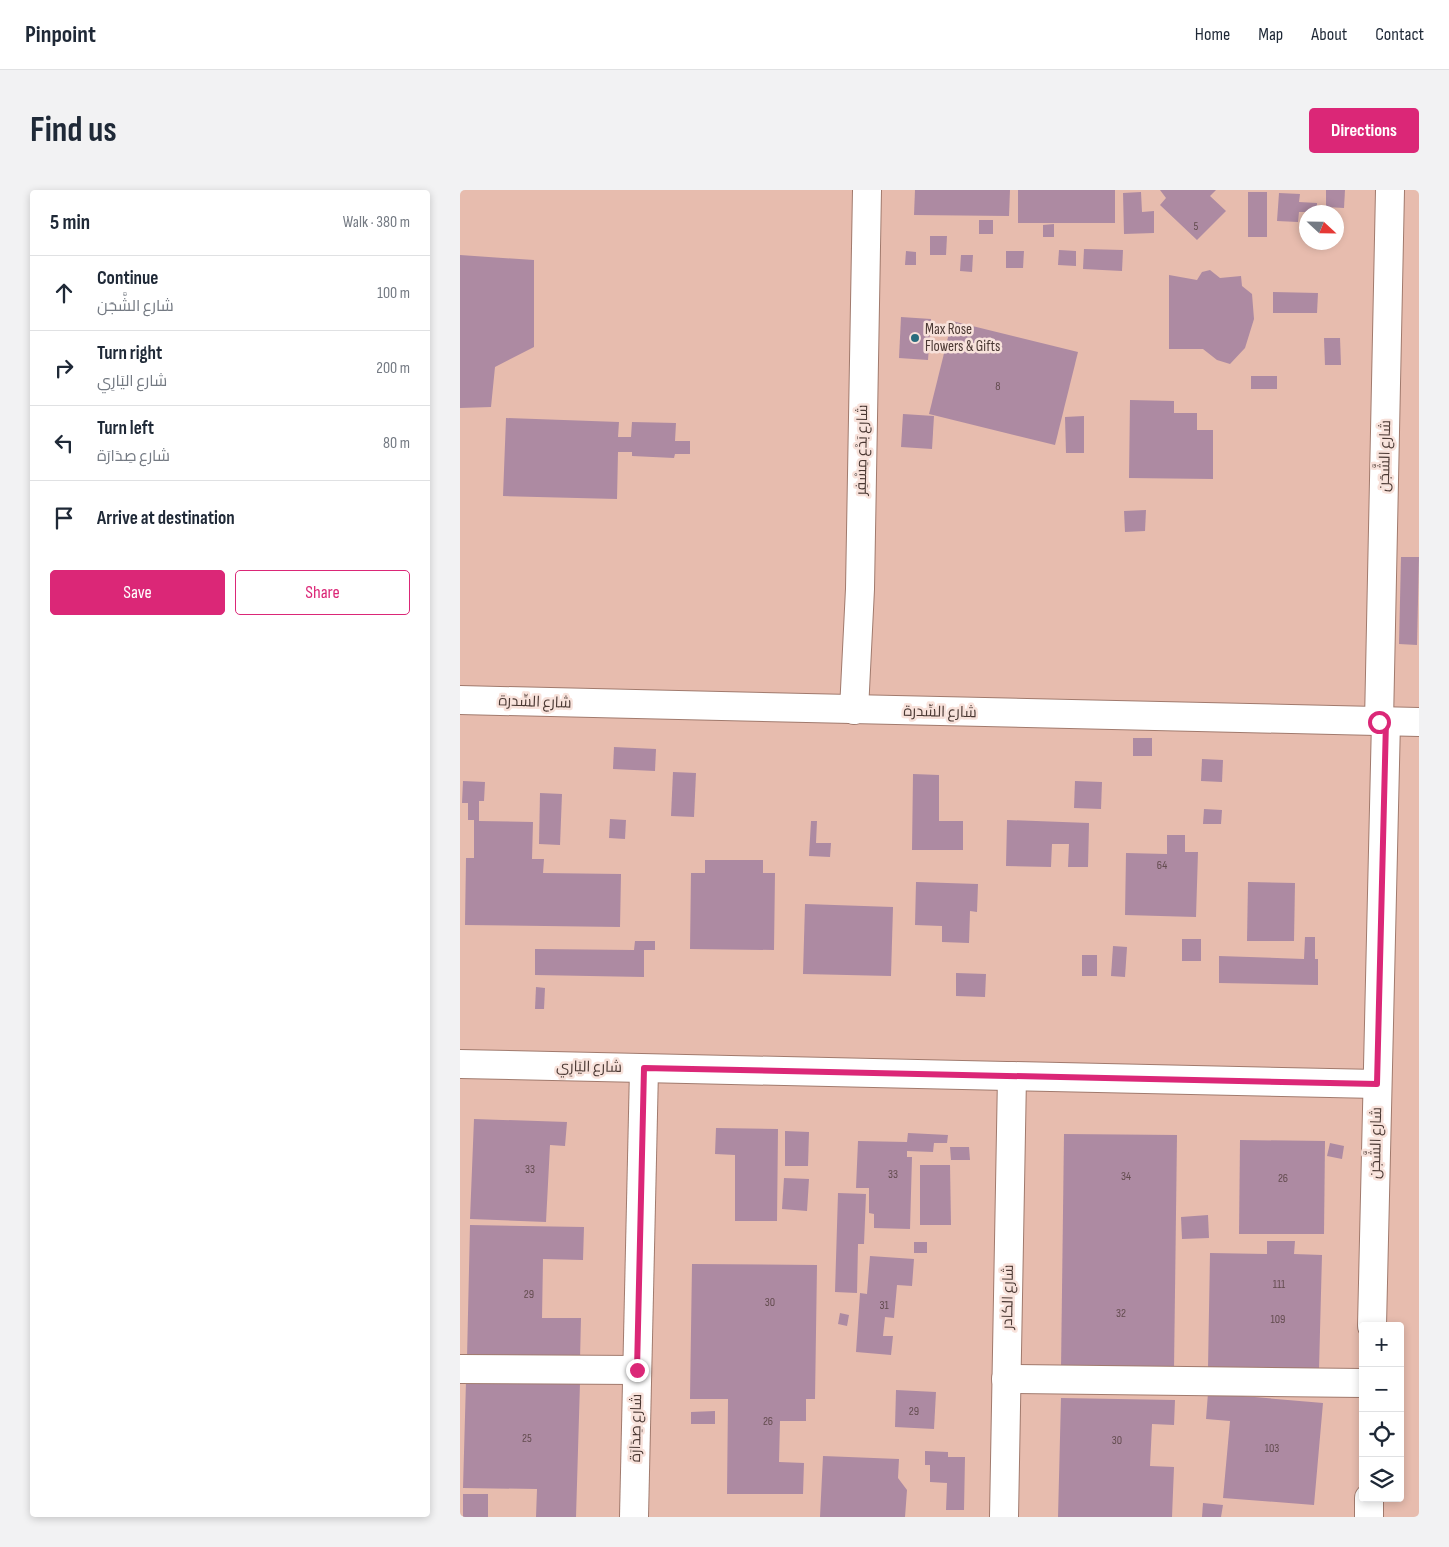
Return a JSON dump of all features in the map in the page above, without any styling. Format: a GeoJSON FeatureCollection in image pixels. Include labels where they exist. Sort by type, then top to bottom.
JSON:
{"type":"FeatureCollection","features":[{"type":"Feature","properties":{"kind":"street","name":"شارع بَدْع مِسْفِر"},"geometry":{"type":"LineString","coordinates":[[854,710],[860,589],[867,190]]}},
{"type":"Feature","properties":{"kind":"street","name":"شارع الشَّجَن"},"geometry":{"type":"LineString","coordinates":[[1372,1322],[1390,190]]}},
{"type":"Feature","properties":{"kind":"street","name":"شارع السِّدرة"},"geometry":{"type":"LineString","coordinates":[[460,700],[1419,722]]}},
{"type":"Feature","properties":{"kind":"street","name":"شارع اليَارِي"},"geometry":{"type":"LineString","coordinates":[[460,1064],[1377,1084]]}},
{"type":"Feature","properties":{"kind":"street","name":"شارع صِدَارَة"},"geometry":{"type":"LineString","coordinates":[[634,1517],[644,1068]]}},
{"type":"Feature","properties":{"kind":"street","name":"شارع الكادر"},"geometry":{"type":"LineString","coordinates":[[1004,1517],[1012,1076]]}},
{"type":"Feature","properties":{"kind":"street"},"geometry":{"type":"LineString","coordinates":[[460,1369],[637,1370]]}},
{"type":"Feature","properties":{"kind":"street"},"geometry":{"type":"LineString","coordinates":[[1006,1379],[1359,1383]]}},
{"type":"Feature","properties":{"kind":"street"},"geometry":{"type":"LineString","coordinates":[[1369,1502],[1369,1517]]}},
{"type":"Feature","properties":{"kind":"building"},"geometry":{"type":"Polygon","coordinates":[[[915,190],[1010,190],[1009,216],[914,215],[915,190]]]}},
{"type":"Feature","properties":{"kind":"building"},"geometry":{"type":"Polygon","coordinates":[[[1018,190],[1115,190],[1115,223],[1018,223],[1018,190]]]}},
{"type":"Feature","properties":{"kind":"building"},"geometry":{"type":"Polygon","coordinates":[[[1160,190],[1216,190],[1210,196],[1226,211],[1197,240],[1160,205],[1166,198],[1160,190]]]}},
{"type":"Feature","properties":{"kind":"building"},"geometry":{"type":"Polygon","coordinates":[[[1326,190],[1345,190],[1344,208],[1344,205],[1326,205],[1326,190]]]}},
{"type":"Feature","properties":{"kind":"building"},"geometry":{"type":"Polygon","coordinates":[[[1141,192],[1142,212],[1154,211],[1154,233],[1124,234],[1123,193],[1141,192]]]}},
{"type":"Feature","properties":{"kind":"building"},"geometry":{"type":"Polygon","coordinates":[[[1248,192],[1267,192],[1267,237],[1248,237],[1248,192]]]}},
{"type":"Feature","properties":{"kind":"building"},"geometry":{"type":"Polygon","coordinates":[[[1279,193],[1300,194],[1299,202],[1317,203],[1317,205],[1299,205],[1298,222],[1277,221],[1279,193]]]}},
{"type":"Feature","properties":{"kind":"building"},"geometry":{"type":"Polygon","coordinates":[[[979,220],[993,220],[993,234],[979,234],[979,220]]]}},
{"type":"Feature","properties":{"kind":"building"},"geometry":{"type":"Polygon","coordinates":[[[1054,224],[1054,237],[1043,237],[1043,225],[1054,224]]]}},
{"type":"Feature","properties":{"kind":"building"},"geometry":{"type":"Polygon","coordinates":[[[930,236],[947,236],[946,255],[930,255],[930,236]]]}},
{"type":"Feature","properties":{"kind":"building"},"geometry":{"type":"Polygon","coordinates":[[[1084,249],[1123,250],[1122,271],[1083,269],[1084,249]]]}},
{"type":"Feature","properties":{"kind":"building"},"geometry":{"type":"Polygon","coordinates":[[[1059,250],[1076,251],[1076,266],[1058,265],[1059,250]]]}},
{"type":"Feature","properties":{"kind":"building"},"geometry":{"type":"Polygon","coordinates":[[[906,251],[916,252],[916,265],[905,265],[906,251]]]}},
{"type":"Feature","properties":{"kind":"building"},"geometry":{"type":"Polygon","coordinates":[[[1006,251],[1024,251],[1023,268],[1006,268],[1006,251]]]}},
{"type":"Feature","properties":{"kind":"building"},"geometry":{"type":"Polygon","coordinates":[[[460,255],[534,260],[534,347],[495,367],[491,407],[460,408],[460,255]]]}},
{"type":"Feature","properties":{"kind":"building"},"geometry":{"type":"Polygon","coordinates":[[[961,255],[973,255],[972,272],[960,271],[961,255]]]}},
{"type":"Feature","properties":{"kind":"building"},"geometry":{"type":"Polygon","coordinates":[[[1210,270],[1220,278],[1241,276],[1242,286],[1252,294],[1254,319],[1245,348],[1230,364],[1217,360],[1203,349],[1169,349],[1169,275],[1197,280],[1202,272],[1210,270]]]}},
{"type":"Feature","properties":{"kind":"building"},"geometry":{"type":"Polygon","coordinates":[[[1273,292],[1318,293],[1317,313],[1273,313],[1273,292]]]}},
{"type":"Feature","properties":{"kind":"building","name":"Max Rose Flowers & Gifts"},"geometry":{"type":"Polygon","coordinates":[[[901,317],[931,319],[928,360],[899,358],[901,317]]]}},
{"type":"Feature","properties":{"kind":"building"},"geometry":{"type":"Polygon","coordinates":[[[952,321],[1078,352],[1055,445],[929,414],[952,321]]]}},
{"type":"Feature","properties":{"kind":"building"},"geometry":{"type":"Polygon","coordinates":[[[1324,338],[1340,338],[1341,365],[1325,365],[1324,338]]]}},
{"type":"Feature","properties":{"kind":"building"},"geometry":{"type":"Polygon","coordinates":[[[1251,376],[1277,376],[1277,389],[1251,389],[1251,376]]]}},
{"type":"Feature","properties":{"kind":"building"},"geometry":{"type":"Polygon","coordinates":[[[1130,400],[1174,401],[1174,413],[1197,413],[1197,430],[1213,430],[1213,479],[1129,478],[1130,400]]]}},
{"type":"Feature","properties":{"kind":"building"},"geometry":{"type":"Polygon","coordinates":[[[903,414],[934,416],[932,449],[901,447],[903,414]]]}},
{"type":"Feature","properties":{"kind":"building"},"geometry":{"type":"Polygon","coordinates":[[[1084,416],[1084,453],[1066,453],[1065,417],[1084,416]]]}},
{"type":"Feature","properties":{"kind":"building"},"geometry":{"type":"Polygon","coordinates":[[[506,418],[619,422],[618,437],[631,437],[632,422],[676,423],[675,441],[690,441],[690,454],[675,454],[674,458],[632,456],[632,452],[618,452],[617,499],[503,496],[506,418]]]}},
{"type":"Feature","properties":{"kind":"building"},"geometry":{"type":"Polygon","coordinates":[[[1146,510],[1145,531],[1125,532],[1124,511],[1146,510]]]}},
{"type":"Feature","properties":{"kind":"building"},"geometry":{"type":"Polygon","coordinates":[[[1401,557],[1419,557],[1417,645],[1399,644],[1401,557]]]}},
{"type":"Feature","properties":{"kind":"building"},"geometry":{"type":"Polygon","coordinates":[[[1133,738],[1152,738],[1152,756],[1133,756],[1133,738]]]}},
{"type":"Feature","properties":{"kind":"building"},"geometry":{"type":"Polygon","coordinates":[[[614,747],[656,749],[655,771],[613,769],[614,747]]]}},
{"type":"Feature","properties":{"kind":"building"},"geometry":{"type":"Polygon","coordinates":[[[1202,759],[1223,760],[1222,782],[1201,781],[1202,759]]]}},
{"type":"Feature","properties":{"kind":"building"},"geometry":{"type":"Polygon","coordinates":[[[673,772],[696,773],[694,817],[671,816],[673,772]]]}},
{"type":"Feature","properties":{"kind":"building"},"geometry":{"type":"Polygon","coordinates":[[[913,774],[939,775],[939,821],[963,821],[963,850],[912,850],[913,774]]]}},
{"type":"Feature","properties":{"kind":"building"},"geometry":{"type":"Polygon","coordinates":[[[463,781],[485,782],[484,801],[479,801],[479,821],[533,822],[532,859],[544,859],[543,873],[621,874],[620,927],[465,925],[466,858],[474,858],[474,820],[468,820],[468,803],[462,803],[463,781]]]}},
{"type":"Feature","properties":{"kind":"building"},"geometry":{"type":"Polygon","coordinates":[[[1075,781],[1102,782],[1101,809],[1074,808],[1075,781]]]}},
{"type":"Feature","properties":{"kind":"building"},"geometry":{"type":"Polygon","coordinates":[[[540,793],[562,794],[560,845],[539,844],[540,793]]]}},
{"type":"Feature","properties":{"kind":"building"},"geometry":{"type":"Polygon","coordinates":[[[1204,809],[1222,810],[1221,824],[1203,824],[1204,809]]]}},
{"type":"Feature","properties":{"kind":"building"},"geometry":{"type":"Polygon","coordinates":[[[610,819],[626,820],[625,839],[609,838],[610,819]]]}},
{"type":"Feature","properties":{"kind":"building"},"geometry":{"type":"Polygon","coordinates":[[[1007,820],[1089,823],[1088,867],[1068,867],[1069,844],[1052,844],[1051,867],[1006,866],[1007,820]]]}},
{"type":"Feature","properties":{"kind":"building"},"geometry":{"type":"Polygon","coordinates":[[[811,821],[817,821],[816,843],[831,843],[830,857],[809,856],[811,821]]]}},
{"type":"Feature","properties":{"kind":"building"},"geometry":{"type":"Polygon","coordinates":[[[1167,835],[1185,835],[1185,852],[1198,852],[1196,917],[1125,915],[1126,853],[1167,854],[1167,835]]]}},
{"type":"Feature","properties":{"kind":"building"},"geometry":{"type":"Polygon","coordinates":[[[705,860],[763,860],[763,873],[775,873],[774,950],[690,949],[691,873],[705,873],[705,860]]]}},
{"type":"Feature","properties":{"kind":"building"},"geometry":{"type":"Polygon","coordinates":[[[916,882],[978,884],[977,912],[970,911],[969,943],[942,942],[942,926],[915,925],[916,882]]]}},
{"type":"Feature","properties":{"kind":"building"},"geometry":{"type":"Polygon","coordinates":[[[1248,882],[1295,883],[1294,941],[1247,941],[1248,882]]]}},
{"type":"Feature","properties":{"kind":"building"},"geometry":{"type":"Polygon","coordinates":[[[805,904],[893,907],[891,976],[803,974],[805,904]]]}},
{"type":"Feature","properties":{"kind":"building"},"geometry":{"type":"Polygon","coordinates":[[[1305,937],[1315,937],[1315,959],[1318,959],[1318,985],[1219,983],[1219,956],[1304,959],[1305,937]]]}},
{"type":"Feature","properties":{"kind":"building"},"geometry":{"type":"Polygon","coordinates":[[[1182,939],[1201,939],[1201,961],[1182,961],[1182,939]]]}},
{"type":"Feature","properties":{"kind":"building"},"geometry":{"type":"Polygon","coordinates":[[[635,941],[655,941],[655,950],[644,950],[644,977],[535,975],[535,949],[634,950],[635,941]]]}},
{"type":"Feature","properties":{"kind":"building"},"geometry":{"type":"Polygon","coordinates":[[[1113,946],[1127,947],[1125,977],[1111,976],[1113,946]]]}},
{"type":"Feature","properties":{"kind":"building"},"geometry":{"type":"Polygon","coordinates":[[[1082,955],[1097,955],[1097,976],[1082,976],[1082,955]]]}},
{"type":"Feature","properties":{"kind":"building"},"geometry":{"type":"Polygon","coordinates":[[[956,973],[986,974],[985,997],[956,996],[956,973]]]}},
{"type":"Feature","properties":{"kind":"building"},"geometry":{"type":"Polygon","coordinates":[[[536,987],[545,988],[544,1009],[535,1009],[536,987]]]}},
{"type":"Feature","properties":{"kind":"building"},"geometry":{"type":"Polygon","coordinates":[[[474,1119],[567,1122],[565,1146],[550,1145],[546,1222],[470,1219],[474,1119]]]}},
{"type":"Feature","properties":{"kind":"building"},"geometry":{"type":"Polygon","coordinates":[[[716,1128],[778,1129],[777,1221],[735,1221],[735,1155],[715,1154],[716,1128]]]}},
{"type":"Feature","properties":{"kind":"building"},"geometry":{"type":"Polygon","coordinates":[[[785,1131],[809,1132],[808,1166],[785,1166],[785,1131]]]}},
{"type":"Feature","properties":{"kind":"building"},"geometry":{"type":"Polygon","coordinates":[[[908,1133],[948,1135],[947,1143],[934,1143],[933,1152],[907,1151],[907,1157],[912,1157],[910,1229],[874,1228],[874,1214],[869,1213],[869,1188],[856,1188],[858,1141],[907,1142],[908,1133]]]}},
{"type":"Feature","properties":{"kind":"building"},"geometry":{"type":"Polygon","coordinates":[[[1064,1134],[1177,1135],[1174,1370],[1061,1370],[1064,1134]]]}},
{"type":"Feature","properties":{"kind":"building"},"geometry":{"type":"Polygon","coordinates":[[[1240,1140],[1325,1141],[1324,1234],[1239,1234],[1240,1140]]]}},
{"type":"Feature","properties":{"kind":"building"},"geometry":{"type":"Polygon","coordinates":[[[1330,1143],[1344,1146],[1342,1159],[1327,1156],[1330,1143]]]}},
{"type":"Feature","properties":{"kind":"building"},"geometry":{"type":"Polygon","coordinates":[[[950,1147],[969,1147],[970,1160],[951,1160],[950,1147]]]}},
{"type":"Feature","properties":{"kind":"building"},"geometry":{"type":"Polygon","coordinates":[[[920,1165],[950,1165],[951,1225],[920,1225],[920,1165]]]}},
{"type":"Feature","properties":{"kind":"building"},"geometry":{"type":"Polygon","coordinates":[[[784,1178],[809,1179],[807,1211],[782,1209],[784,1178]]]}},
{"type":"Feature","properties":{"kind":"building"},"geometry":{"type":"Polygon","coordinates":[[[838,1193],[866,1194],[864,1244],[858,1244],[857,1293],[835,1292],[838,1193]]]}},
{"type":"Feature","properties":{"kind":"building"},"geometry":{"type":"Polygon","coordinates":[[[1208,1215],[1209,1238],[1182,1239],[1181,1217],[1208,1215]]]}},
{"type":"Feature","properties":{"kind":"building"},"geometry":{"type":"Polygon","coordinates":[[[470,1225],[584,1227],[583,1260],[543,1259],[542,1318],[581,1318],[580,1360],[467,1358],[470,1225]]]}},
{"type":"Feature","properties":{"kind":"building"},"geometry":{"type":"Polygon","coordinates":[[[1267,1241],[1295,1241],[1294,1254],[1322,1255],[1319,1370],[1208,1368],[1210,1253],[1267,1254],[1267,1241]]]}},
{"type":"Feature","properties":{"kind":"building"},"geometry":{"type":"Polygon","coordinates":[[[914,1242],[927,1242],[927,1253],[914,1253],[914,1242]]]}},
{"type":"Feature","properties":{"kind":"building"},"geometry":{"type":"Polygon","coordinates":[[[870,1256],[914,1259],[912,1286],[897,1285],[894,1318],[885,1317],[883,1336],[893,1336],[891,1355],[856,1352],[860,1293],[867,1294],[870,1256]]]}},
{"type":"Feature","properties":{"kind":"building"},"geometry":{"type":"Polygon","coordinates":[[[692,1264],[817,1265],[815,1399],[806,1399],[806,1421],[780,1421],[779,1462],[804,1463],[803,1494],[727,1494],[728,1399],[690,1399],[692,1264]]]}},
{"type":"Feature","properties":{"kind":"building"},"geometry":{"type":"Polygon","coordinates":[[[840,1313],[849,1315],[847,1326],[838,1324],[840,1313]]]}},
{"type":"Feature","properties":{"kind":"building"},"geometry":{"type":"Polygon","coordinates":[[[466,1381],[580,1383],[576,1517],[536,1517],[537,1489],[463,1488],[466,1381]]]}},
{"type":"Feature","properties":{"kind":"building"},"geometry":{"type":"Polygon","coordinates":[[[896,1390],[936,1392],[934,1429],[895,1427],[896,1390]]]}},
{"type":"Feature","properties":{"kind":"building"},"geometry":{"type":"Polygon","coordinates":[[[1208,1393],[1323,1403],[1314,1505],[1223,1498],[1230,1421],[1206,1419],[1208,1393]]]}},
{"type":"Feature","properties":{"kind":"building"},"geometry":{"type":"Polygon","coordinates":[[[1061,1398],[1175,1400],[1174,1425],[1152,1424],[1150,1466],[1174,1467],[1172,1517],[1058,1517],[1061,1398]]]}},
{"type":"Feature","properties":{"kind":"building"},"geometry":{"type":"Polygon","coordinates":[[[715,1411],[715,1424],[691,1424],[691,1412],[715,1411]]]}},
{"type":"Feature","properties":{"kind":"building"},"geometry":{"type":"Polygon","coordinates":[[[925,1451],[948,1452],[948,1457],[965,1457],[964,1510],[946,1510],[947,1483],[930,1482],[930,1465],[925,1465],[925,1451]]]}},
{"type":"Feature","properties":{"kind":"building"},"geometry":{"type":"Polygon","coordinates":[[[823,1456],[899,1459],[898,1478],[907,1490],[905,1517],[820,1517],[823,1456]]]}},
{"type":"Feature","properties":{"kind":"building"},"geometry":{"type":"Polygon","coordinates":[[[463,1494],[488,1494],[488,1517],[463,1517],[463,1494]]]}},
{"type":"Feature","properties":{"kind":"building"},"geometry":{"type":"Polygon","coordinates":[[[1203,1503],[1223,1505],[1221,1517],[1202,1517],[1203,1503]]]}},
{"type":"Feature","properties":{"kind":"place","name":"Max Rose Flowers & Gifts"},"geometry":{"type":"Point","coordinates":[915,338]}},
{"type":"Feature","properties":{"kind":"route"},"geometry":{"type":"LineString","coordinates":[[637,1370],[644,1068],[1377,1084],[1386,721],[1379,722]]}}]}
